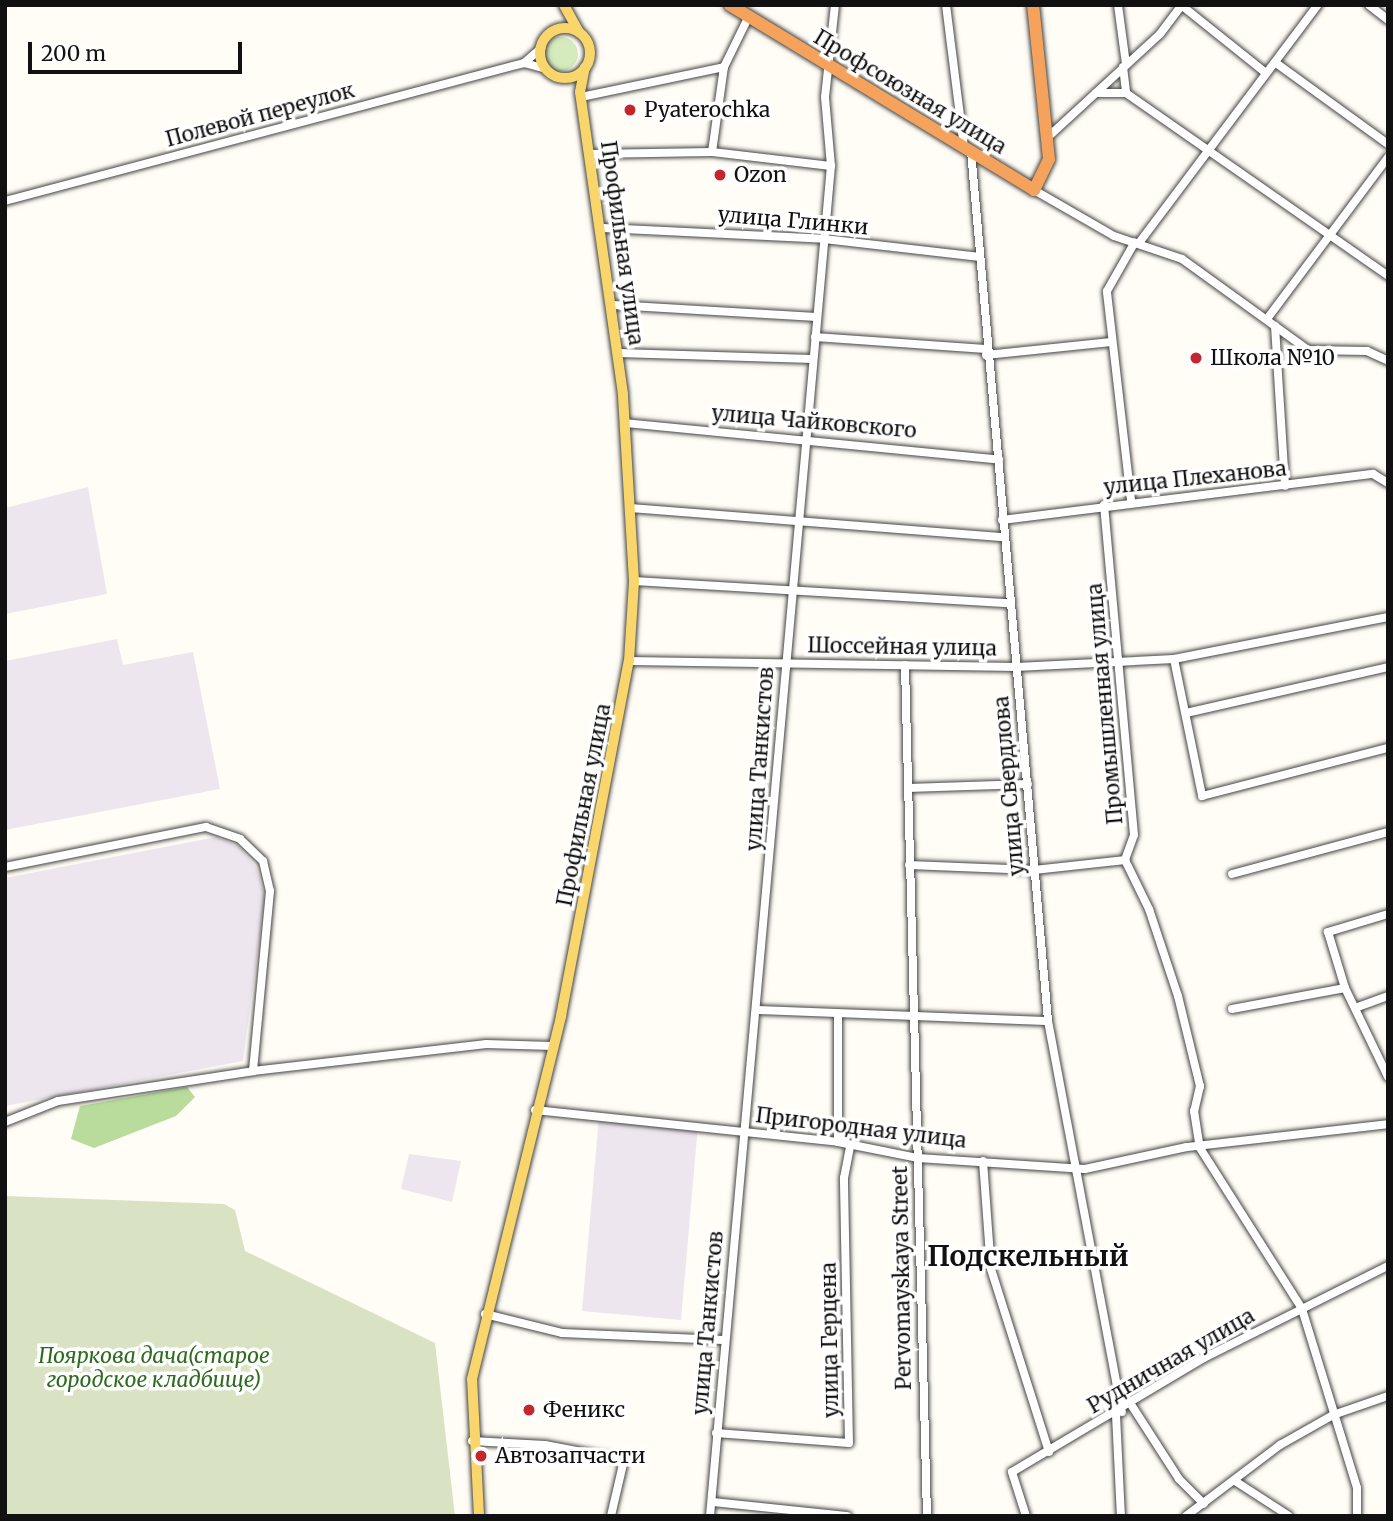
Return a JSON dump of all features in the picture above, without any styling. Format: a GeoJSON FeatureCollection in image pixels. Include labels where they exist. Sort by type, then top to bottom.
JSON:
{"type":"FeatureCollection","features":[{"type":"Feature","properties":{"kind":"highway","name":"Профсоюзная улица"},"geometry":{"type":"LineString","coordinates":[[730,5],[1034,190]]}},
{"type":"Feature","properties":{"kind":"highway"},"geometry":{"type":"LineString","coordinates":[[1033,5],[1048,137],[1048,166],[1034,190]]}},
{"type":"Feature","properties":{"kind":"main road"},"geometry":{"type":"LineString","coordinates":[[564,6],[553,31],[541,48],[546,69],[563,78],[581,94]]}},
{"type":"Feature","properties":{"kind":"main road"},"geometry":{"type":"LineString","coordinates":[[564,6],[590,49],[581,94]]}},
{"type":"Feature","properties":{"kind":"main road"},"geometry":{"type":"LineString","coordinates":[[553,31],[580,33]]}},
{"type":"Feature","properties":{"kind":"main road"},"geometry":{"type":"LineString","coordinates":[[563,78],[585,67]]}},
{"type":"Feature","properties":{"kind":"main road","name":"Профильная улица"},"geometry":{"type":"LineString","coordinates":[[479,1516],[472,1441],[472,1379],[485,1314],[552,1046],[629,661],[634,581],[625,423],[603,228],[581,94]]}},
{"type":"Feature","properties":{"kind":"street","name":"улица Танкистов"},"geometry":{"type":"LineString","coordinates":[[710,1516],[723,1340],[757,1010],[784,661],[831,166],[829,64],[835,5]]}},
{"type":"Feature","properties":{"kind":"street","name":"улица Свердлова"},"geometry":{"type":"LineString","coordinates":[[946,5],[968,149],[980,257],[986,352],[999,460],[1007,603],[1028,784],[1048,1021],[1119,1414],[1121,1516]]}},
{"type":"Feature","properties":{"kind":"street"},"geometry":{"type":"LineString","coordinates":[[1118,5],[1126,93]]}},
{"type":"Feature","properties":{"kind":"street"},"geometry":{"type":"LineString","coordinates":[[1131,500],[1111,342],[1109,284],[1137,242],[1318,5]]}},
{"type":"Feature","properties":{"kind":"street"},"geometry":{"type":"LineString","coordinates":[[1369,5],[1388,20]]}},
{"type":"Feature","properties":{"kind":"street"},"geometry":{"type":"LineString","coordinates":[[1048,137],[1096,93],[1181,6],[1266,73]]}},
{"type":"Feature","properties":{"kind":"street"},"geometry":{"type":"LineString","coordinates":[[712,152],[724,67],[749,16]]}},
{"type":"Feature","properties":{"kind":"street"},"geometry":{"type":"LineString","coordinates":[[524,63],[541,48]]}},
{"type":"Feature","properties":{"kind":"street"},"geometry":{"type":"LineString","coordinates":[[524,63],[546,69]]}},
{"type":"Feature","properties":{"kind":"street","name":"Полевой переулок"},"geometry":{"type":"LineString","coordinates":[[5,201],[524,63]]}},
{"type":"Feature","properties":{"kind":"street"},"geometry":{"type":"LineString","coordinates":[[1276,63],[1388,144]]}},
{"type":"Feature","properties":{"kind":"street"},"geometry":{"type":"LineString","coordinates":[[581,94],[724,67]]}},
{"type":"Feature","properties":{"kind":"street"},"geometry":{"type":"LineString","coordinates":[[1096,93],[1126,93],[1211,147],[1388,276]]}},
{"type":"Feature","properties":{"kind":"street"},"geometry":{"type":"LineString","coordinates":[[591,155],[712,152],[831,166]]}},
{"type":"Feature","properties":{"kind":"street"},"geometry":{"type":"LineString","coordinates":[[1267,319],[1388,157]]}},
{"type":"Feature","properties":{"kind":"street"},"geometry":{"type":"LineString","coordinates":[[1034,190],[1137,242],[1182,259],[1275,326],[1320,354],[1367,351],[1388,361]]}},
{"type":"Feature","properties":{"kind":"street","name":"улица Глинки"},"geometry":{"type":"LineString","coordinates":[[603,228],[824,239],[980,257]]}},
{"type":"Feature","properties":{"kind":"street"},"geometry":{"type":"LineString","coordinates":[[613,305],[817,317]]}},
{"type":"Feature","properties":{"kind":"street"},"geometry":{"type":"LineString","coordinates":[[1275,326],[1285,486]]}},
{"type":"Feature","properties":{"kind":"street"},"geometry":{"type":"LineString","coordinates":[[815,337],[986,352],[1111,342]]}},
{"type":"Feature","properties":{"kind":"street"},"geometry":{"type":"LineString","coordinates":[[619,353],[812,359]]}},
{"type":"Feature","properties":{"kind":"street","name":"улица Чайковского"},"geometry":{"type":"LineString","coordinates":[[625,423],[999,460]]}},
{"type":"Feature","properties":{"kind":"street","name":"улица Плеханова"},"geometry":{"type":"LineString","coordinates":[[1002,520],[1131,500],[1285,486],[1373,474],[1388,483]]}},
{"type":"Feature","properties":{"kind":"street","name":"Промышленная улица"},"geometry":{"type":"LineString","coordinates":[[1104,505],[1122,660],[1134,835],[1125,860]]}},
{"type":"Feature","properties":{"kind":"street"},"geometry":{"type":"LineString","coordinates":[[631,508],[1003,537]]}},
{"type":"Feature","properties":{"kind":"street"},"geometry":{"type":"LineString","coordinates":[[634,581],[1007,603]]}},
{"type":"Feature","properties":{"kind":"street","name":"Шоссейная улица"},"geometry":{"type":"LineString","coordinates":[[629,661],[784,661],[1016,667],[1174,659],[1388,617]]}},
{"type":"Feature","properties":{"kind":"street"},"geometry":{"type":"LineString","coordinates":[[1174,659],[1202,796],[1388,748]]}},
{"type":"Feature","properties":{"kind":"street","name":"Pervomayskaya Street"},"geometry":{"type":"LineString","coordinates":[[905,665],[927,1516]]}},
{"type":"Feature","properties":{"kind":"street"},"geometry":{"type":"LineString","coordinates":[[1186,713],[1388,667]]}},
{"type":"Feature","properties":{"kind":"street"},"geometry":{"type":"LineString","coordinates":[[908,788],[1028,784]]}},
{"type":"Feature","properties":{"kind":"street"},"geometry":{"type":"LineString","coordinates":[[5,867],[206,827],[240,839],[263,861],[270,891],[253,1070]]}},
{"type":"Feature","properties":{"kind":"street"},"geometry":{"type":"LineString","coordinates":[[1232,874],[1388,832]]}},
{"type":"Feature","properties":{"kind":"street"},"geometry":{"type":"LineString","coordinates":[[909,865],[1034,870],[1125,860],[1149,909],[1178,996],[1200,1086],[1194,1111],[1200,1148],[1302,1309],[1357,1489],[1358,1515],[1346,1516]]}},
{"type":"Feature","properties":{"kind":"street"},"geometry":{"type":"LineString","coordinates":[[1388,914],[1328,932],[1345,988],[1388,1077]]}},
{"type":"Feature","properties":{"kind":"street"},"geometry":{"type":"LineString","coordinates":[[1232,1009],[1345,988]]}},
{"type":"Feature","properties":{"kind":"street"},"geometry":{"type":"LineString","coordinates":[[1355,1008],[1388,996]]}},
{"type":"Feature","properties":{"kind":"street"},"geometry":{"type":"LineString","coordinates":[[757,1010],[1048,1021]]}},
{"type":"Feature","properties":{"kind":"street"},"geometry":{"type":"LineString","coordinates":[[838,1014],[838,1142]]}},
{"type":"Feature","properties":{"kind":"street"},"geometry":{"type":"LineString","coordinates":[[5,1122],[58,1101],[253,1070],[486,1044],[552,1046]]}},
{"type":"Feature","properties":{"kind":"street","name":"Пригородная улица"},"geometry":{"type":"LineString","coordinates":[[535,1110],[838,1142],[918,1158],[1075,1168],[1200,1148],[1388,1124]]}},
{"type":"Feature","properties":{"kind":"street","name":"улица Герцена"},"geometry":{"type":"LineString","coordinates":[[716,1433],[849,1443],[844,1178],[850,1146]]}},
{"type":"Feature","properties":{"kind":"street"},"geometry":{"type":"LineString","coordinates":[[983,1161],[991,1269],[1049,1452]]}},
{"type":"Feature","properties":{"kind":"street","name":"Рудничная улица"},"geometry":{"type":"LineString","coordinates":[[1025,1515],[1012,1472],[1119,1414],[1204,1358],[1388,1266]]}},
{"type":"Feature","properties":{"kind":"street"},"geometry":{"type":"LineString","coordinates":[[485,1314],[562,1333],[723,1340]]}},
{"type":"Feature","properties":{"kind":"street"},"geometry":{"type":"LineString","coordinates":[[1186,1516],[1333,1415],[1388,1396]]}},
{"type":"Feature","properties":{"kind":"street"},"geometry":{"type":"LineString","coordinates":[[1132,1406],[1179,1479],[1204,1504]]}},
{"type":"Feature","properties":{"kind":"street"},"geometry":{"type":"LineString","coordinates":[[472,1441],[624,1460],[611,1516]]}},
{"type":"Feature","properties":{"kind":"street"},"geometry":{"type":"LineString","coordinates":[[1235,1481],[1289,1516]]}},
{"type":"Feature","properties":{"kind":"street"},"geometry":{"type":"LineString","coordinates":[[712,1502],[847,1516]]}},
{"type":"Feature","properties":{"kind":"shaded area"},"geometry":{"type":"Polygon","coordinates":[[[88,487],[107,594],[5,614],[5,508],[88,487]]]}},
{"type":"Feature","properties":{"kind":"shaded area"},"geometry":{"type":"Polygon","coordinates":[[[117,639],[123,665],[193,652],[220,789],[5,830],[5,661],[117,639]]]}},
{"type":"Feature","properties":{"kind":"shaded area"},"geometry":{"type":"Polygon","coordinates":[[[216,837],[238,846],[256,867],[265,897],[243,1061],[5,1106],[5,878],[216,837]]]}},
{"type":"Feature","properties":{"kind":"shaded area"},"geometry":{"type":"Polygon","coordinates":[[[599,1117],[698,1125],[681,1320],[582,1311],[599,1117]]]}},
{"type":"Feature","properties":{"kind":"shaded area"},"geometry":{"type":"Polygon","coordinates":[[[409,1154],[461,1161],[452,1202],[401,1189],[409,1154]]]}},
{"type":"Feature","properties":{"kind":"green space"},"geometry":{"type":"Polygon","coordinates":[[[561,37],[573,42],[578,54],[573,66],[561,71],[549,66],[544,54],[549,42],[561,37]]]}},
{"type":"Feature","properties":{"kind":"green space"},"geometry":{"type":"Polygon","coordinates":[[[187,1087],[195,1097],[176,1116],[94,1148],[71,1139],[80,1106],[187,1087]]]}},
{"type":"Feature","properties":{"kind":"green space","name":"Пояркова дача(старое городское кладбище)"},"geometry":{"type":"Polygon","coordinates":[[[5,1196],[224,1204],[235,1210],[245,1251],[435,1343],[455,1516],[5,1516],[5,1196]]]}},
{"type":"Feature","properties":{"kind":"place","name":"Pyaterochka"},"geometry":{"type":"Point","coordinates":[630,110]}},
{"type":"Feature","properties":{"kind":"place","name":"Ozon"},"geometry":{"type":"Point","coordinates":[720,175]}},
{"type":"Feature","properties":{"kind":"place","name":"Школа №10"},"geometry":{"type":"Point","coordinates":[1196,358]}},
{"type":"Feature","properties":{"kind":"place","name":"Феникс"},"geometry":{"type":"Point","coordinates":[529,1410]}},
{"type":"Feature","properties":{"kind":"place","name":"Автозапчасти"},"geometry":{"type":"Point","coordinates":[481,1456]}},
{"type":"Feature","properties":{"kind":"district","name":"Подскельный"},"geometry":{"type":"Point","coordinates":[1028,1256]}}]}
